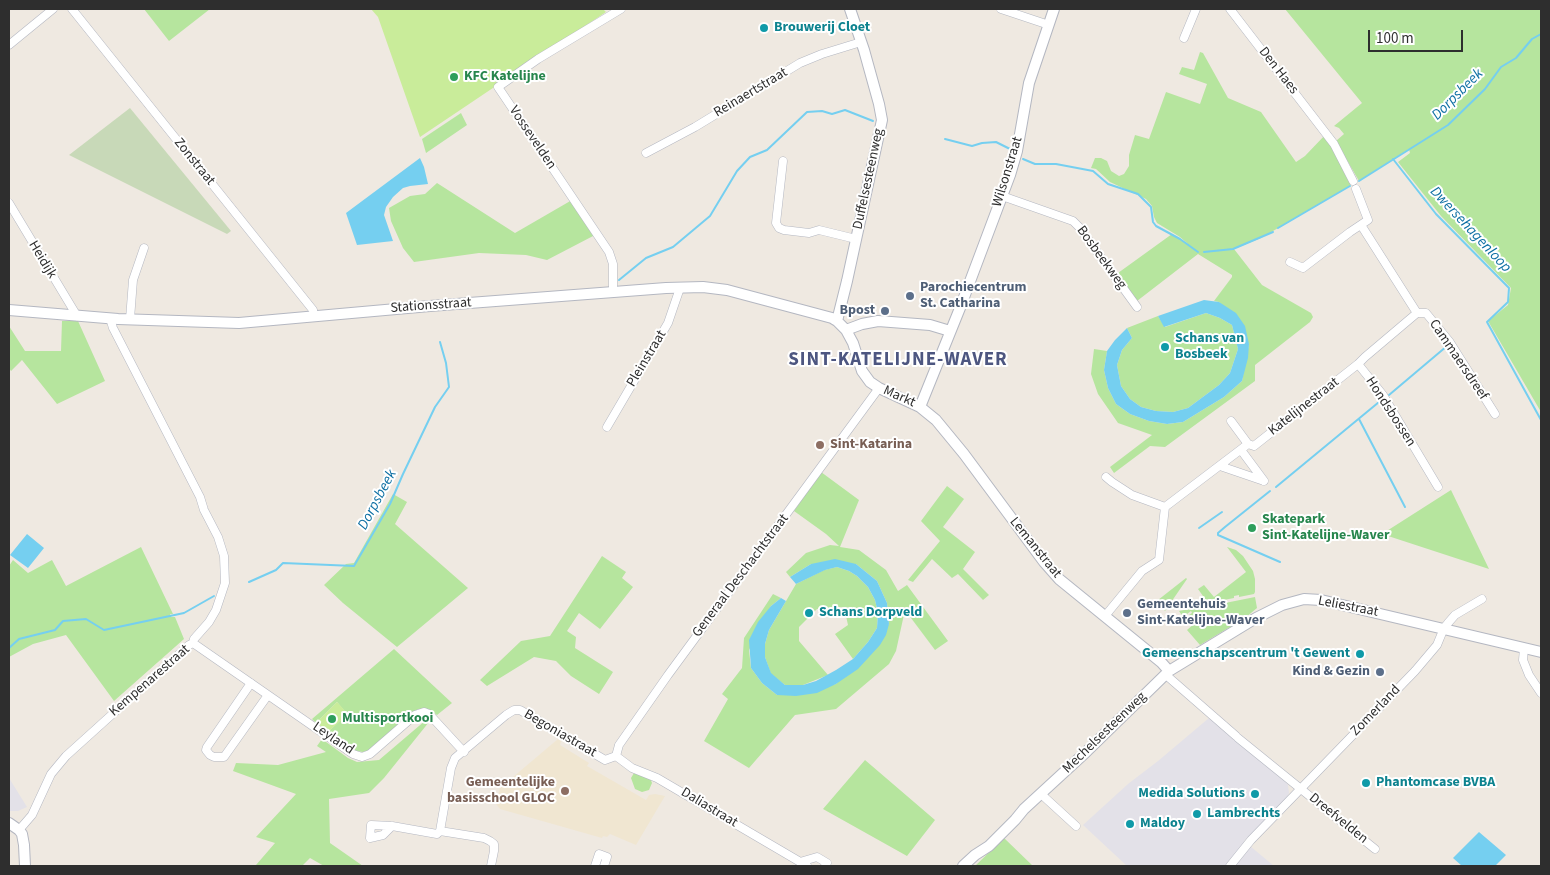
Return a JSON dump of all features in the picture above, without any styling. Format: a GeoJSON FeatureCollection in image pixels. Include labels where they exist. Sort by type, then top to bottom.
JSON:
{"type":"FeatureCollection","features":[{"type":"Feature","properties":{"kind":"street"},"geometry":{"type":"LineString","coordinates":[[9,45],[53,9]]}},
{"type":"Feature","properties":{"kind":"street","name":"Zonstraat"},"geometry":{"type":"LineString","coordinates":[[72,9],[314,310],[314,317]]}},
{"type":"Feature","properties":{"kind":"street","name":"Vossevelden"},"geometry":{"type":"LineString","coordinates":[[613,292],[613,264],[609,252],[498,87],[538,59],[621,9]]}},
{"type":"Feature","properties":{"kind":"street","name":"Duffelsesteenweg"},"geometry":{"type":"LineString","coordinates":[[837,321],[882,120],[879,104],[850,9]]}},
{"type":"Feature","properties":{"kind":"street"},"geometry":{"type":"LineString","coordinates":[[1001,9],[1048,25]]}},
{"type":"Feature","properties":{"kind":"street","name":"Wilsonstraat"},"geometry":{"type":"LineString","coordinates":[[950,331],[1002,196],[1017,151],[1029,84],[1054,9]]}},
{"type":"Feature","properties":{"kind":"street"},"geometry":{"type":"LineString","coordinates":[[1184,38],[1196,9]]}},
{"type":"Feature","properties":{"kind":"street","name":"Den Haes"},"geometry":{"type":"LineString","coordinates":[[1230,9],[1338,149],[1368,220],[1361,225]]}},
{"type":"Feature","properties":{"kind":"street","name":"Reinaertstraat"},"geometry":{"type":"LineString","coordinates":[[646,154],[800,64],[822,54],[861,42]]}},
{"type":"Feature","properties":{"kind":"street"},"geometry":{"type":"LineString","coordinates":[[783,161],[776,223],[779,228],[809,233],[819,230],[856,239]]}},
{"type":"Feature","properties":{"kind":"street","name":"Bosbeekweg"},"geometry":{"type":"LineString","coordinates":[[1002,196],[1073,221],[1137,307]]}},
{"type":"Feature","properties":{"kind":"street","name":"Heidijk"},"geometry":{"type":"LineString","coordinates":[[9,203],[76,316]]}},
{"type":"Feature","properties":{"kind":"street"},"geometry":{"type":"LineString","coordinates":[[1290,262],[1303,268],[1361,225],[1417,313]]}},
{"type":"Feature","properties":{"kind":"street"},"geometry":{"type":"LineString","coordinates":[[130,319],[132,280],[144,248]]}},
{"type":"Feature","properties":{"kind":"street","name":"Stationsstraat"},"geometry":{"type":"LineString","coordinates":[[9,310],[130,319],[215,323],[256,322],[430,306],[703,287],[727,290],[837,321],[846,330]]}},
{"type":"Feature","properties":{"kind":"street","name":"Pleinstraat"},"geometry":{"type":"LineString","coordinates":[[607,427],[668,323],[680,288]]}},
{"type":"Feature","properties":{"kind":"street","name":"Cammaersdreef"},"geometry":{"type":"LineString","coordinates":[[1417,313],[1426,312],[1449,341],[1495,414]]}},
{"type":"Feature","properties":{"kind":"street","name":"Hondsbossen"},"geometry":{"type":"LineString","coordinates":[[1417,313],[1358,364],[1383,395],[1438,487]]}},
{"type":"Feature","properties":{"kind":"street","name":"Kempenarestraat"},"geometry":{"type":"LineString","coordinates":[[19,830],[32,815],[51,774],[66,756],[188,645],[193,643],[194,639],[209,622],[220,599],[226,572],[223,551],[200,497],[130,363],[110,318]]}},
{"type":"Feature","properties":{"kind":"street"},"geometry":{"type":"LineString","coordinates":[[846,330],[878,321],[930,325],[950,331]]}},
{"type":"Feature","properties":{"kind":"street","name":"Markt"},"geometry":{"type":"LineString","coordinates":[[846,330],[853,343],[862,371],[870,382],[920,407],[950,331]]}},
{"type":"Feature","properties":{"kind":"street","name":"Katelijnestraat"},"geometry":{"type":"LineString","coordinates":[[1165,507],[1245,447],[1254,446],[1358,364]]}},
{"type":"Feature","properties":{"kind":"street","name":"Generaal Deschachtstraat"},"geometry":{"type":"LineString","coordinates":[[616,756],[619,745],[668,675],[879,388]]}},
{"type":"Feature","properties":{"kind":"street","name":"Lemanstraat"},"geometry":{"type":"LineString","coordinates":[[920,407],[944,429],[1054,573],[1073,592],[1161,662],[1168,673]]}},
{"type":"Feature","properties":{"kind":"street"},"geometry":{"type":"LineString","coordinates":[[1220,466],[1264,481],[1231,421]]}},
{"type":"Feature","properties":{"kind":"street"},"geometry":{"type":"LineString","coordinates":[[1105,616],[1142,571],[1158,560],[1165,507],[1132,495],[1106,477]]}},
{"type":"Feature","properties":{"kind":"street","name":"Leliestraat"},"geometry":{"type":"LineString","coordinates":[[1168,673],[1267,612],[1282,605],[1304,599],[1321,600],[1541,652]]}},
{"type":"Feature","properties":{"kind":"street"},"geometry":{"type":"LineString","coordinates":[[1444,628],[1455,616],[1482,599]]}},
{"type":"Feature","properties":{"kind":"street","name":"Zomerland"},"geometry":{"type":"LineString","coordinates":[[1300,789],[1415,671],[1437,645],[1444,628]]}},
{"type":"Feature","properties":{"kind":"street","name":"Leyland"},"geometry":{"type":"LineString","coordinates":[[193,643],[353,754],[362,757],[370,754],[415,715],[424,712],[430,714],[464,752]]}},
{"type":"Feature","properties":{"kind":"street"},"geometry":{"type":"LineString","coordinates":[[1524,648],[1523,660],[1529,676],[1541,693]]}},
{"type":"Feature","properties":{"kind":"street","name":"Dreefvelden"},"geometry":{"type":"LineString","coordinates":[[1168,673],[1237,737],[1375,849]]}},
{"type":"Feature","properties":{"kind":"street","name":"Mechelsesteenweg"},"geometry":{"type":"LineString","coordinates":[[963,866],[989,846],[1024,809],[1168,673]]}},
{"type":"Feature","properties":{"kind":"street"},"geometry":{"type":"LineString","coordinates":[[252,683],[207,747],[206,750],[210,755],[224,757],[268,695]]}},
{"type":"Feature","properties":{"kind":"street","name":"Begoniastraat"},"geometry":{"type":"LineString","coordinates":[[440,830],[451,768],[455,758],[514,710],[520,710],[605,760],[616,756]]}},
{"type":"Feature","properties":{"kind":"street","name":"Daliastraat"},"geometry":{"type":"LineString","coordinates":[[616,756],[632,768],[650,774],[804,864],[816,857],[827,863],[825,866]]}},
{"type":"Feature","properties":{"kind":"street","name":"Dreefvelden"},"geometry":{"type":"LineString","coordinates":[[1230,866],[1251,840],[1300,789]]}},
{"type":"Feature","properties":{"kind":"street"},"geometry":{"type":"LineString","coordinates":[[1041,794],[1076,826]]}},
{"type":"Feature","properties":{"kind":"street"},"geometry":{"type":"LineString","coordinates":[[9,823],[19,830],[24,845],[25,866]]}},
{"type":"Feature","properties":{"kind":"street"},"geometry":{"type":"LineString","coordinates":[[392,826],[437,834],[440,830],[484,838],[494,844],[492,866]]}},
{"type":"Feature","properties":{"kind":"street"},"geometry":{"type":"LineString","coordinates":[[595,866],[599,854],[607,857],[604,866]]}},
{"type":"Feature","properties":{"kind":"shaded area"},"geometry":{"type":"Polygon","coordinates":[[[1209,718],[1288,785],[1289,793],[1285,801],[1244,841],[1274,866],[1127,866],[1083,825],[1128,784],[1209,718]]]}},
{"type":"Feature","properties":{"kind":"shaded area","name":"Gemeentelijke basisschool GLOC"},"geometry":{"type":"Polygon","coordinates":[[[558,739],[561,741],[560,745],[589,763],[587,766],[646,800],[649,795],[665,796],[636,845],[610,834],[602,838],[500,809],[496,804],[500,788],[558,739]]]}},
{"type":"Feature","properties":{"kind":"shaded area"},"geometry":{"type":"Polygon","coordinates":[[[9,778],[27,807],[18,811],[9,811],[9,778]]]}},
{"type":"Feature","properties":{"kind":"green space"},"geometry":{"type":"Polygon","coordinates":[[[144,9],[210,9],[169,41],[144,9]]]}},
{"type":"Feature","properties":{"kind":"green space","name":"KFC Katelijne"},"geometry":{"type":"Polygon","coordinates":[[[371,9],[603,9],[606,12],[420,137],[378,17],[371,9]]]}},
{"type":"Feature","properties":{"kind":"green space"},"geometry":{"type":"Polygon","coordinates":[[[1285,9],[1541,9],[1541,412],[1488,321],[1508,305],[1511,288],[1441,216],[1398,162],[1410,153],[1409,149],[1359,181],[1336,141],[1344,134],[1339,128],[1334,126],[1362,103],[1285,9]]]}},
{"type":"Feature","properties":{"kind":"green space"},"geometry":{"type":"Polygon","coordinates":[[[1200,52],[1203,53],[1228,98],[1261,112],[1296,162],[1305,156],[1325,135],[1334,148],[1351,182],[1350,186],[1261,238],[1234,249],[1262,285],[1311,313],[1313,317],[1310,322],[1255,365],[1255,381],[1165,447],[1150,446],[1114,473],[1110,467],[1152,435],[1118,423],[1098,394],[1091,374],[1094,349],[1107,351],[1104,370],[1108,388],[1116,404],[1130,414],[1149,421],[1167,424],[1183,422],[1224,397],[1242,381],[1249,344],[1219,302],[1214,301],[1232,275],[1198,254],[1137,301],[1118,273],[1172,234],[1188,244],[1157,223],[1152,206],[1146,199],[1110,182],[1096,169],[1091,168],[1095,158],[1101,158],[1107,161],[1111,171],[1119,176],[1124,174],[1129,166],[1129,155],[1135,135],[1149,139],[1166,92],[1200,104],[1207,84],[1179,74],[1182,67],[1194,70],[1200,52]]]}},
{"type":"Feature","properties":{"kind":"green space"},"geometry":{"type":"Polygon","coordinates":[[[130,108],[231,231],[227,234],[69,155],[130,108]]]}},
{"type":"Feature","properties":{"kind":"green space"},"geometry":{"type":"Polygon","coordinates":[[[461,113],[467,125],[426,153],[422,139],[461,113]]]}},
{"type":"Feature","properties":{"kind":"green space"},"geometry":{"type":"Polygon","coordinates":[[[437,183],[515,233],[572,200],[595,235],[547,260],[526,255],[479,253],[414,262],[403,248],[391,221],[389,208],[410,196],[425,194],[437,183]]]}},
{"type":"Feature","properties":{"kind":"green space"},"geometry":{"type":"Polygon","coordinates":[[[1206,313],[1232,325],[1238,349],[1230,373],[1219,385],[1188,408],[1173,412],[1156,411],[1141,407],[1130,399],[1121,386],[1117,365],[1122,350],[1132,338],[1127,328],[1158,316],[1165,327],[1206,313]]]}},
{"type":"Feature","properties":{"kind":"green space"},"geometry":{"type":"Polygon","coordinates":[[[62,321],[78,321],[105,381],[57,404],[22,360],[11,371],[9,368],[9,326],[25,351],[61,351],[62,321]]]}},
{"type":"Feature","properties":{"kind":"green space"},"geometry":{"type":"Polygon","coordinates":[[[821,472],[859,500],[840,547],[859,550],[886,570],[898,591],[907,585],[948,641],[935,650],[905,610],[896,651],[889,664],[836,709],[795,715],[749,768],[704,741],[728,699],[722,694],[742,668],[744,638],[773,594],[781,598],[771,606],[749,650],[751,668],[762,683],[777,695],[836,684],[889,624],[887,603],[877,581],[856,564],[811,564],[790,577],[786,572],[806,553],[830,545],[839,546],[794,511],[821,472]]]}},
{"type":"Feature","properties":{"kind":"green space"},"geometry":{"type":"Polygon","coordinates":[[[947,486],[964,499],[943,527],[975,552],[963,569],[989,595],[983,600],[958,574],[952,578],[932,559],[913,582],[908,580],[940,541],[921,521],[947,486]]]}},
{"type":"Feature","properties":{"kind":"green space"},"geometry":{"type":"Polygon","coordinates":[[[1451,490],[1489,569],[1382,534],[1451,490]]]}},
{"type":"Feature","properties":{"kind":"green space"},"geometry":{"type":"Polygon","coordinates":[[[393,494],[407,502],[395,524],[468,588],[397,647],[324,585],[346,564],[354,563],[393,494]]]}},
{"type":"Feature","properties":{"kind":"green space"},"geometry":{"type":"Polygon","coordinates":[[[141,547],[173,614],[170,614],[171,617],[175,617],[184,639],[114,701],[66,635],[33,644],[9,657],[9,566],[13,560],[28,573],[52,560],[66,586],[141,547]]]}},
{"type":"Feature","properties":{"kind":"green space"},"geometry":{"type":"Polygon","coordinates":[[[1227,547],[1236,550],[1243,556],[1253,571],[1255,592],[1254,594],[1239,597],[1239,595],[1234,596],[1234,598],[1208,603],[1198,589],[1204,585],[1214,597],[1246,572],[1227,547]]]}},
{"type":"Feature","properties":{"kind":"green space"},"geometry":{"type":"Polygon","coordinates":[[[602,556],[626,572],[622,578],[633,587],[600,629],[579,613],[567,631],[576,637],[575,648],[613,672],[599,694],[571,676],[556,661],[534,657],[487,686],[480,680],[521,641],[550,636],[602,556]]]}},
{"type":"Feature","properties":{"kind":"green space"},"geometry":{"type":"Polygon","coordinates":[[[837,567],[857,576],[868,587],[875,600],[878,613],[877,628],[853,659],[835,634],[848,625],[844,607],[817,609],[799,627],[799,641],[828,675],[803,685],[785,685],[771,674],[765,657],[765,644],[769,630],[796,584],[824,570],[837,567]]]}},
{"type":"Feature","properties":{"kind":"green space"},"geometry":{"type":"Polygon","coordinates":[[[1187,579],[1165,611],[1158,600],[1187,579]]]}},
{"type":"Feature","properties":{"kind":"green space"},"geometry":{"type":"Polygon","coordinates":[[[1255,597],[1257,608],[1245,618],[1200,645],[1187,630],[1195,623],[1192,619],[1197,615],[1191,618],[1189,615],[1192,613],[1191,611],[1183,617],[1179,611],[1214,604],[1215,607],[1220,606],[1220,604],[1255,597]]]}},
{"type":"Feature","properties":{"kind":"green space"},"geometry":{"type":"Polygon","coordinates":[[[394,649],[452,703],[437,715],[429,709],[419,709],[412,712],[370,750],[356,751],[329,731],[347,714],[337,702],[316,723],[312,719],[394,649]]]}},
{"type":"Feature","properties":{"kind":"green space","name":"Multisportkooi"},"geometry":{"type":"Polygon","coordinates":[[[337,702],[348,714],[329,731],[316,723],[337,702]]]}},
{"type":"Feature","properties":{"kind":"green space"},"geometry":{"type":"Polygon","coordinates":[[[426,720],[429,722],[384,778],[369,793],[329,799],[330,843],[363,866],[324,866],[310,858],[302,866],[256,865],[275,843],[256,837],[296,794],[233,771],[236,763],[278,765],[326,752],[317,746],[322,739],[348,758],[357,762],[379,760],[426,720]]]}},
{"type":"Feature","properties":{"kind":"green space"},"geometry":{"type":"Polygon","coordinates":[[[865,760],[935,820],[907,856],[823,809],[865,760]]]}},
{"type":"Feature","properties":{"kind":"green space"},"geometry":{"type":"Polygon","coordinates":[[[634,773],[650,778],[652,783],[649,790],[642,792],[635,789],[631,778],[634,773]]]}},
{"type":"Feature","properties":{"kind":"green space"},"geometry":{"type":"Polygon","coordinates":[[[1004,838],[1033,866],[975,866],[1004,838]]]}},
{"type":"Feature","properties":{"kind":"water"},"geometry":{"type":"Polygon","coordinates":[[[420,158],[428,184],[403,188],[386,207],[384,215],[393,241],[357,245],[346,213],[420,158]]]}},
{"type":"Feature","properties":{"kind":"water"},"geometry":{"type":"Polygon","coordinates":[[[1204,300],[1219,302],[1236,313],[1245,326],[1249,344],[1248,358],[1242,381],[1224,397],[1183,422],[1167,424],[1149,421],[1130,414],[1116,404],[1108,388],[1104,370],[1107,351],[1127,328],[1132,338],[1122,350],[1117,365],[1121,386],[1130,399],[1141,407],[1156,411],[1173,412],[1188,408],[1219,385],[1230,373],[1238,349],[1232,325],[1206,313],[1164,327],[1158,316],[1204,300]]]}},
{"type":"Feature","properties":{"kind":"water"},"geometry":{"type":"Polygon","coordinates":[[[27,534],[44,548],[28,568],[10,555],[27,534]]]}},
{"type":"Feature","properties":{"kind":"water"},"geometry":{"type":"Polygon","coordinates":[[[835,559],[856,564],[877,581],[887,603],[889,624],[886,635],[880,645],[858,669],[836,684],[817,693],[796,696],[777,695],[762,683],[751,668],[749,640],[758,622],[771,606],[781,598],[786,601],[769,630],[765,644],[765,657],[771,673],[785,685],[803,685],[816,681],[836,670],[853,659],[877,628],[878,613],[875,600],[868,587],[849,571],[837,567],[825,570],[796,584],[790,577],[811,564],[835,559]]]}},
{"type":"Feature","properties":{"kind":"water"},"geometry":{"type":"Polygon","coordinates":[[[1479,832],[1506,855],[1495,866],[1462,866],[1453,858],[1479,832]]]}},
{"type":"Feature","properties":{"kind":"waterway","name":"Dorpsbeek"},"geometry":{"type":"LineString","coordinates":[[1359,181],[1448,125],[1485,89],[1501,67],[1516,58],[1532,39],[1541,34]]}},
{"type":"Feature","properties":{"kind":"waterway","name":"Dorpsbeek"},"geometry":{"type":"LineString","coordinates":[[619,280],[646,258],[673,247],[710,216],[737,171],[750,157],[767,150],[807,112],[822,111],[832,114],[845,110],[873,121]]}},
{"type":"Feature","properties":{"kind":"waterway","name":"Dorpsbeek"},"geometry":{"type":"LineString","coordinates":[[945,139],[972,146],[996,142],[1010,149]]}},
{"type":"Feature","properties":{"kind":"waterway","name":"Dorpsbeek"},"geometry":{"type":"LineString","coordinates":[[1023,159],[1035,164],[1056,164],[1093,171],[1108,184],[1138,194],[1151,207],[1153,222],[1156,226],[1180,239],[1198,252]]}},
{"type":"Feature","properties":{"kind":"waterway","name":"Dwersehagenloop"},"geometry":{"type":"LineString","coordinates":[[1393,159],[1436,214],[1509,288],[1508,302],[1487,322],[1541,420]]}},
{"type":"Feature","properties":{"kind":"waterway","name":"Dorpsbeek"},"geometry":{"type":"LineString","coordinates":[[1278,228],[1350,186]]}},
{"type":"Feature","properties":{"kind":"waterway","name":"Dorpsbeek"},"geometry":{"type":"LineString","coordinates":[[1204,252],[1233,249],[1273,232]]}},
{"type":"Feature","properties":{"kind":"waterway","name":"Dorpsbeek"},"geometry":{"type":"LineString","coordinates":[[249,582],[276,570],[283,563],[354,566],[390,504],[435,407],[449,387],[446,363],[440,342]]}},
{"type":"Feature","properties":{"kind":"waterway","name":"Dwersehagenloop"},"geometry":{"type":"LineString","coordinates":[[1389,395],[1447,346]]}},
{"type":"Feature","properties":{"kind":"waterway"},"geometry":{"type":"LineString","coordinates":[[1276,487],[1379,402]]}},
{"type":"Feature","properties":{"kind":"waterway"},"geometry":{"type":"LineString","coordinates":[[1359,419],[1405,507]]}},
{"type":"Feature","properties":{"kind":"waterway"},"geometry":{"type":"LineString","coordinates":[[1270,491],[1225,527],[1218,535],[1280,562]]}},
{"type":"Feature","properties":{"kind":"waterway"},"geometry":{"type":"LineString","coordinates":[[1199,528],[1222,512]]}},
{"type":"Feature","properties":{"kind":"waterway","name":"Dorpsbeek"},"geometry":{"type":"LineString","coordinates":[[9,648],[19,639],[55,630],[63,621],[86,619],[104,630],[184,613],[214,596]]}},
{"type":"Feature","properties":{"kind":"place","name":"Brouwerij Cloet"},"geometry":{"type":"Point","coordinates":[764,28]}},
{"type":"Feature","properties":{"kind":"place","name":"KFC Katelijne"},"geometry":{"type":"Point","coordinates":[454,77]}},
{"type":"Feature","properties":{"kind":"place","name":"Parochiecentrum St. Catharina"},"geometry":{"type":"Point","coordinates":[910,296]}},
{"type":"Feature","properties":{"kind":"place","name":"Bpost"},"geometry":{"type":"Point","coordinates":[885,311]}},
{"type":"Feature","properties":{"kind":"place","name":"Schans van Bosbeek"},"geometry":{"type":"Point","coordinates":[1165,347]}},
{"type":"Feature","properties":{"kind":"place","name":"Sint-Katarina"},"geometry":{"type":"Point","coordinates":[820,445]}},
{"type":"Feature","properties":{"kind":"place","name":"Skatepark Sint-Katelijne-Waver"},"geometry":{"type":"Point","coordinates":[1252,528]}},
{"type":"Feature","properties":{"kind":"place","name":"Schans Dorpveld"},"geometry":{"type":"Point","coordinates":[809,613]}},
{"type":"Feature","properties":{"kind":"place","name":"Gemeentehuis Sint-Katelijne-Waver"},"geometry":{"type":"Point","coordinates":[1127,613]}},
{"type":"Feature","properties":{"kind":"place","name":"Gemeenschapscentrum 't Gewent"},"geometry":{"type":"Point","coordinates":[1360,654]}},
{"type":"Feature","properties":{"kind":"place","name":"Kind & Gezin"},"geometry":{"type":"Point","coordinates":[1380,672]}},
{"type":"Feature","properties":{"kind":"place","name":"Multisportkooi"},"geometry":{"type":"Point","coordinates":[332,719]}},
{"type":"Feature","properties":{"kind":"place","name":"Phantomcase BVBA"},"geometry":{"type":"Point","coordinates":[1366,783]}},
{"type":"Feature","properties":{"kind":"place","name":"Gemeentelijke basisschool GLOC"},"geometry":{"type":"Point","coordinates":[565,791]}},
{"type":"Feature","properties":{"kind":"place","name":"Medida Solutions"},"geometry":{"type":"Point","coordinates":[1255,794]}},
{"type":"Feature","properties":{"kind":"place","name":"Lambrechts"},"geometry":{"type":"Point","coordinates":[1197,814]}},
{"type":"Feature","properties":{"kind":"place","name":"Maldoy"},"geometry":{"type":"Point","coordinates":[1130,824]}},
{"type":"Feature","properties":{"kind":"district","name":"SINT-KATELIJNE-WAVER"},"geometry":{"type":"Point","coordinates":[898,361]}}]}
